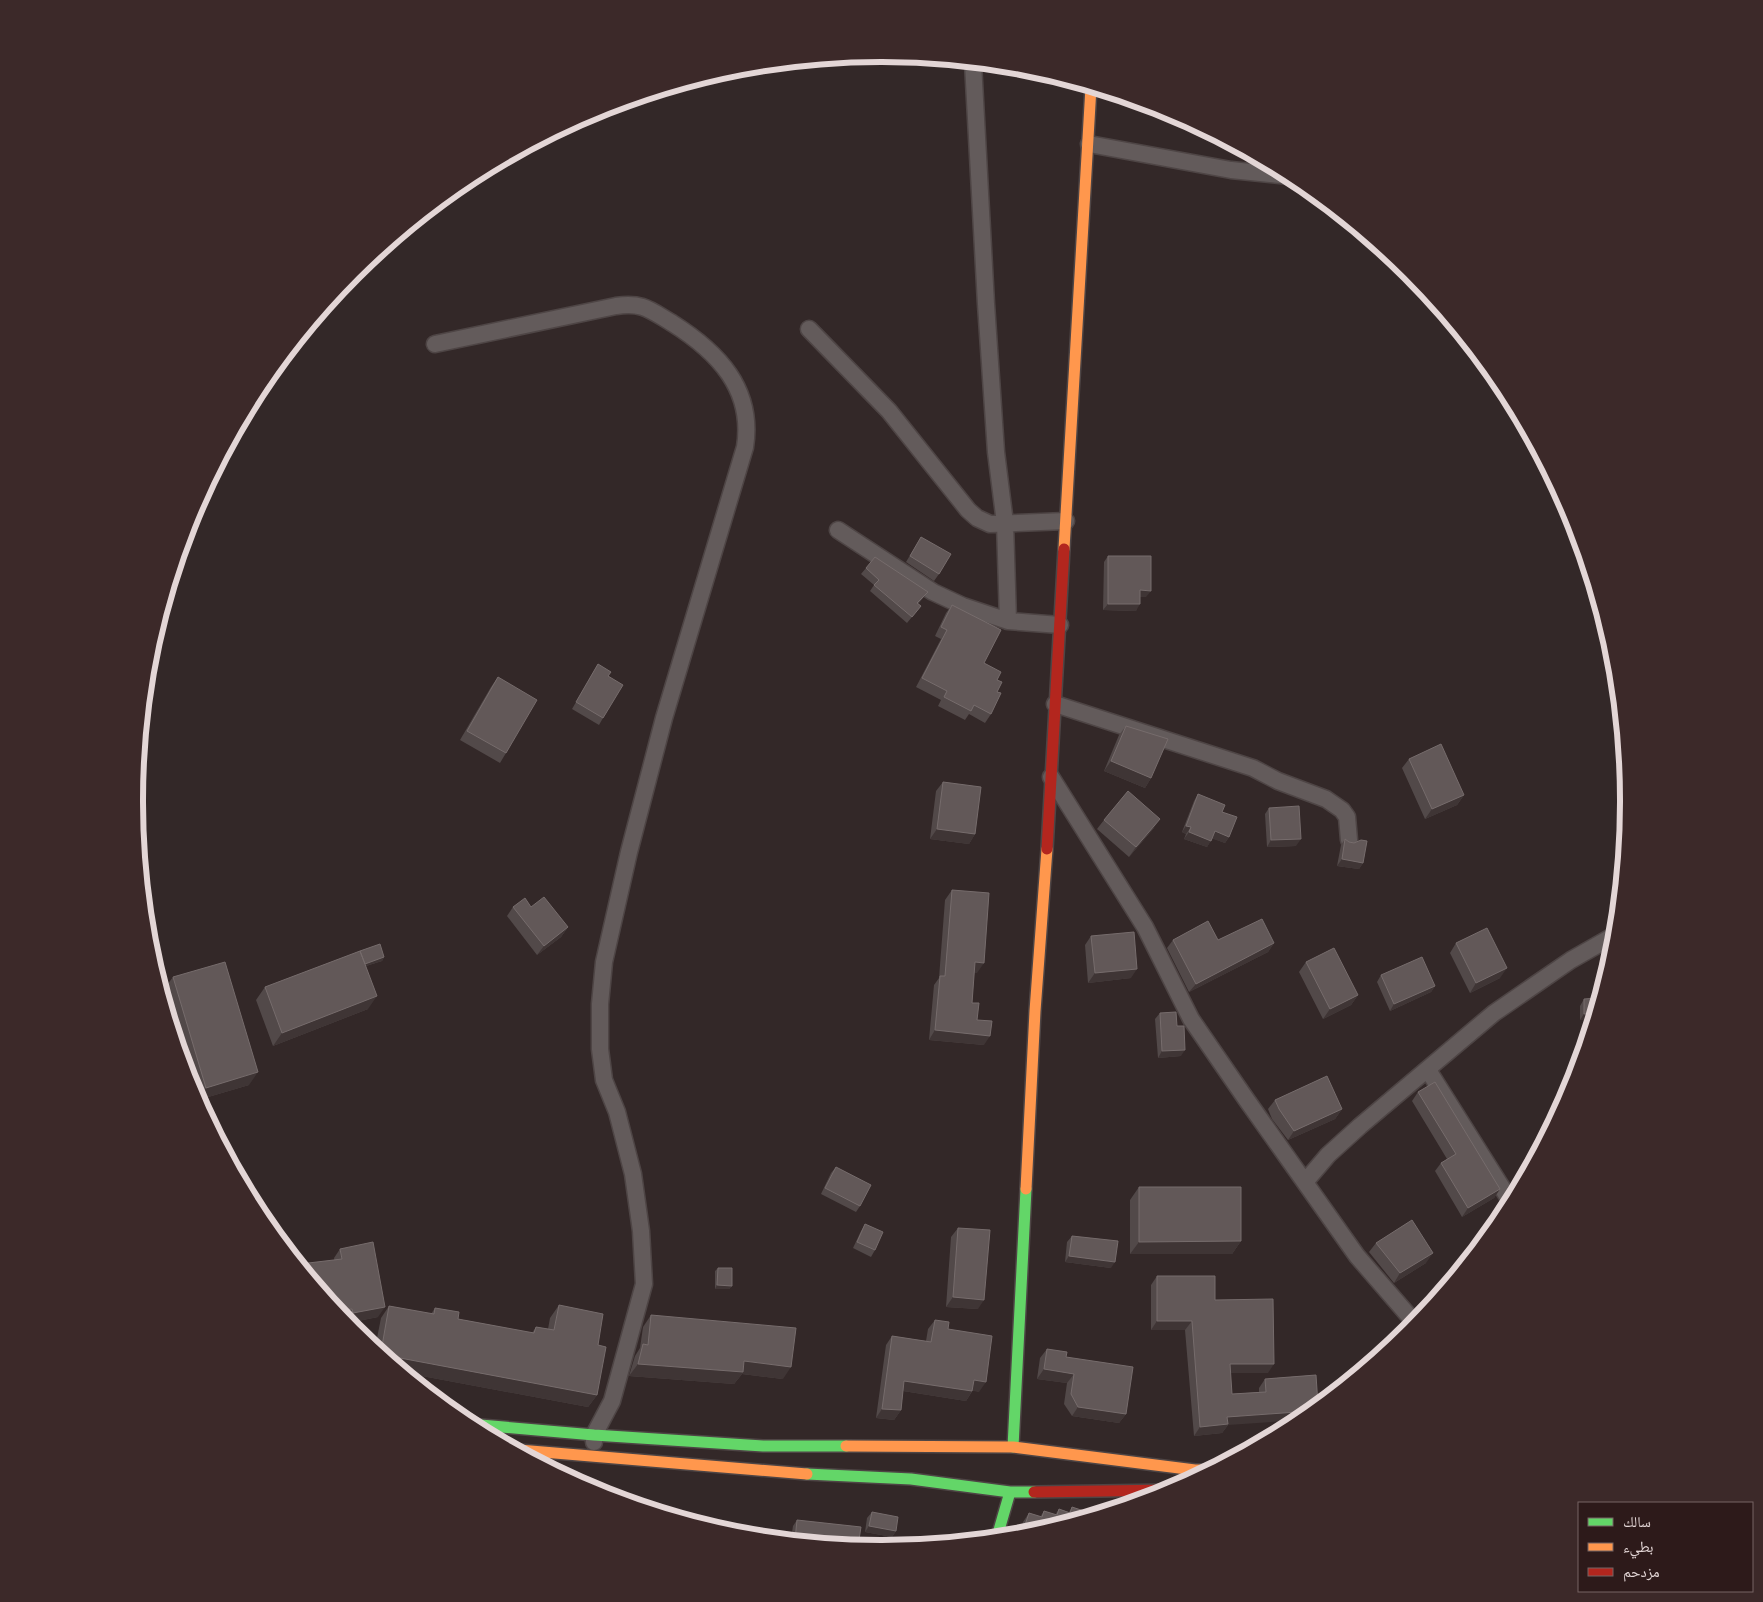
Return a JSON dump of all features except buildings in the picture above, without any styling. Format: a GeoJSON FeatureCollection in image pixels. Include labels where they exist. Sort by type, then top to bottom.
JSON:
{"type":"FeatureCollection","features":[{"type":"Feature","properties":{"kind":"main road"},"geometry":{"type":"LineString","coordinates":[[1013,1447],[1034,1030],[1091,93]]}},
{"type":"Feature","properties":{"kind":"main road"},"geometry":{"type":"LineString","coordinates":[[488,1426],[594,1435],[1010,1492],[1145,1490]]}},
{"type":"Feature","properties":{"kind":"main road"},"geometry":{"type":"LineString","coordinates":[[951,1484],[950,1465],[955,1447]]}},
{"type":"Feature","properties":{"kind":"main road"},"geometry":{"type":"LineString","coordinates":[[532,1451],[593,1457],[761,1458],[955,1447],[1013,1447],[1060,1457],[1186,1473]]}},
{"type":"Feature","properties":{"kind":"main road"},"geometry":{"type":"LineString","coordinates":[[1056,1491],[1059,1479]]}},
{"type":"Feature","properties":{"kind":"main road"},"geometry":{"type":"LineString","coordinates":[[999,1529],[1010,1492]]}},
{"type":"Feature","properties":{"kind":"street"},"geometry":{"type":"LineString","coordinates":[[973,69],[986,304],[996,452],[1004,524],[1008,621]]}},
{"type":"Feature","properties":{"kind":"street"},"geometry":{"type":"LineString","coordinates":[[1089,144],[1231,170],[1272,174]]}},
{"type":"Feature","properties":{"kind":"street"},"geometry":{"type":"LineString","coordinates":[[435,344],[631,304],[648,308],[713,353],[727,368],[746,413],[747,434],[745,446],[664,718],[629,852],[604,962],[600,1004],[600,1049],[604,1080],[617,1112],[633,1174],[641,1231],[644,1284],[612,1402],[594,1435],[593,1457]]}},
{"type":"Feature","properties":{"kind":"street"},"geometry":{"type":"LineString","coordinates":[[809,329],[889,411],[977,518],[990,524],[1066,521]]}},
{"type":"Feature","properties":{"kind":"street"},"geometry":{"type":"LineString","coordinates":[[838,530],[933,592],[963,606],[1008,621],[1060,625]]}},
{"type":"Feature","properties":{"kind":"street"},"geometry":{"type":"LineString","coordinates":[[1055,704],[1253,768],[1278,781],[1326,800],[1342,810],[1347,817],[1349,840]]}},
{"type":"Feature","properties":{"kind":"street"},"geometry":{"type":"LineString","coordinates":[[1050,777],[1145,927],[1191,1019],[1357,1256],[1410,1317]]}},
{"type":"Feature","properties":{"kind":"street"},"geometry":{"type":"LineString","coordinates":[[1305,1182],[1328,1155],[1360,1126],[1494,1014],[1571,960],[1607,941]]}},
{"type":"Feature","properties":{"kind":"street"},"geometry":{"type":"LineString","coordinates":[[1428,1070],[1506,1194]]}},
{"type":"Feature","properties":{"kind":"traffic: fast"},"geometry":{"type":"LineString","coordinates":[[1013,1447],[1026,1189]]}},
{"type":"Feature","properties":{"kind":"traffic: fast"},"geometry":{"type":"LineString","coordinates":[[488,1426],[763,1446],[846,1446]]}},
{"type":"Feature","properties":{"kind":"traffic: fast"},"geometry":{"type":"LineString","coordinates":[[807,1474],[911,1479],[1010,1492],[1034,1492]]}},
{"type":"Feature","properties":{"kind":"traffic: fast"},"geometry":{"type":"LineString","coordinates":[[999,1529],[1010,1492]]}},
{"type":"Feature","properties":{"kind":"traffic: slow"},"geometry":{"type":"LineString","coordinates":[[1064,549],[1091,93]]}},
{"type":"Feature","properties":{"kind":"traffic: slow"},"geometry":{"type":"LineString","coordinates":[[1026,1189],[1035,1011],[1047,849]]}},
{"type":"Feature","properties":{"kind":"traffic: slow"},"geometry":{"type":"LineString","coordinates":[[846,1446],[1013,1447],[1193,1470]]}},
{"type":"Feature","properties":{"kind":"traffic: slow"},"geometry":{"type":"LineString","coordinates":[[532,1451],[807,1474]]}},
{"type":"Feature","properties":{"kind":"traffic: jam"},"geometry":{"type":"LineString","coordinates":[[1047,849],[1064,549]]}},
{"type":"Feature","properties":{"kind":"traffic: jam"},"geometry":{"type":"LineString","coordinates":[[1034,1492],[1144,1490]]}}]}
